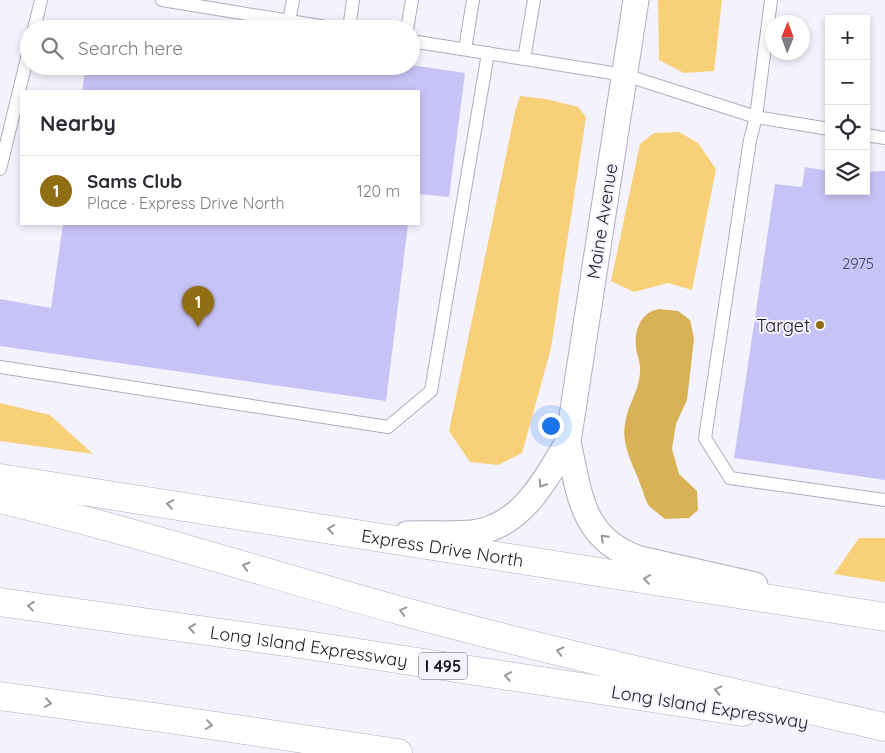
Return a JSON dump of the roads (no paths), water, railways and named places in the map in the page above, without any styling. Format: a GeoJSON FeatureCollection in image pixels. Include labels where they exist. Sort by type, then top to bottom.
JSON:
{"type":"FeatureCollection","features":[{"type":"Feature","properties":{"kind":"main road","name":"Express Drive North"},"geometry":{"type":"LineString","coordinates":[[0,478],[885,615]]}},
{"type":"Feature","properties":{"kind":"main road"},"geometry":{"type":"LineString","coordinates":[[0,499],[102,524],[334,592],[460,626],[635,671],[885,727]]}},
{"type":"Feature","properties":{"kind":"main road","name":"Long Island Expressway"},"geometry":{"type":"LineString","coordinates":[[0,602],[291,643],[885,734]]}},
{"type":"Feature","properties":{"kind":"main road"},"geometry":{"type":"LineString","coordinates":[[0,696],[398,753]]}},
{"type":"Feature","properties":{"kind":"street","name":"Maine Avenue"},"geometry":{"type":"LineString","coordinates":[[568,442],[636,0]]}},
{"type":"Feature","properties":{"kind":"street"},"geometry":{"type":"LineString","coordinates":[[366,535],[473,532],[489,529],[504,522],[530,502],[568,442]]}},
{"type":"Feature","properties":{"kind":"street"},"geometry":{"type":"LineString","coordinates":[[568,442],[579,494],[586,514],[600,534],[624,554],[885,615]]}},
{"type":"Feature","properties":{"kind":"lane"},"geometry":{"type":"LineString","coordinates":[[36,20],[41,0]]}},
{"type":"Feature","properties":{"kind":"lane"},"geometry":{"type":"LineString","coordinates":[[289,20],[293,0]]}},
{"type":"Feature","properties":{"kind":"lane"},"geometry":{"type":"LineString","coordinates":[[350,20],[353,0]]}},
{"type":"Feature","properties":{"kind":"lane"},"geometry":{"type":"LineString","coordinates":[[409,20],[412,0]]}},
{"type":"Feature","properties":{"kind":"lane"},"geometry":{"type":"LineString","coordinates":[[465,49],[473,0]]}},
{"type":"Feature","properties":{"kind":"lane"},"geometry":{"type":"LineString","coordinates":[[524,59],[534,0]]}},
{"type":"Feature","properties":{"kind":"lane"},"geometry":{"type":"LineString","coordinates":[[771,0],[756,117],[750,140],[705,438],[730,478],[885,500]]}},
{"type":"Feature","properties":{"kind":"lane"},"geometry":{"type":"LineString","coordinates":[[170,1],[230,5],[285,20]]}},
{"type":"Feature","properties":{"kind":"lane"},"geometry":{"type":"LineString","coordinates":[[420,42],[624,75],[756,117],[825,128]]}},
{"type":"Feature","properties":{"kind":"lane"},"geometry":{"type":"LineString","coordinates":[[0,367],[388,427],[431,390],[488,53]]}},
{"type":"Feature","properties":{"kind":"lane"},"geometry":{"type":"LineString","coordinates":[[0,169],[23,75]]}},
{"type":"Feature","properties":{"kind":"lane"},"geometry":{"type":"LineString","coordinates":[[870,135],[885,138]]}},
{"type":"Feature","properties":{"kind":"place","name":"Target"},"geometry":{"type":"Point","coordinates":[820,325]}},
{"type":"Feature","properties":{"kind":"place","name":"Sams Club"},"geometry":{"type":"Point","coordinates":[198,327]}}]}
